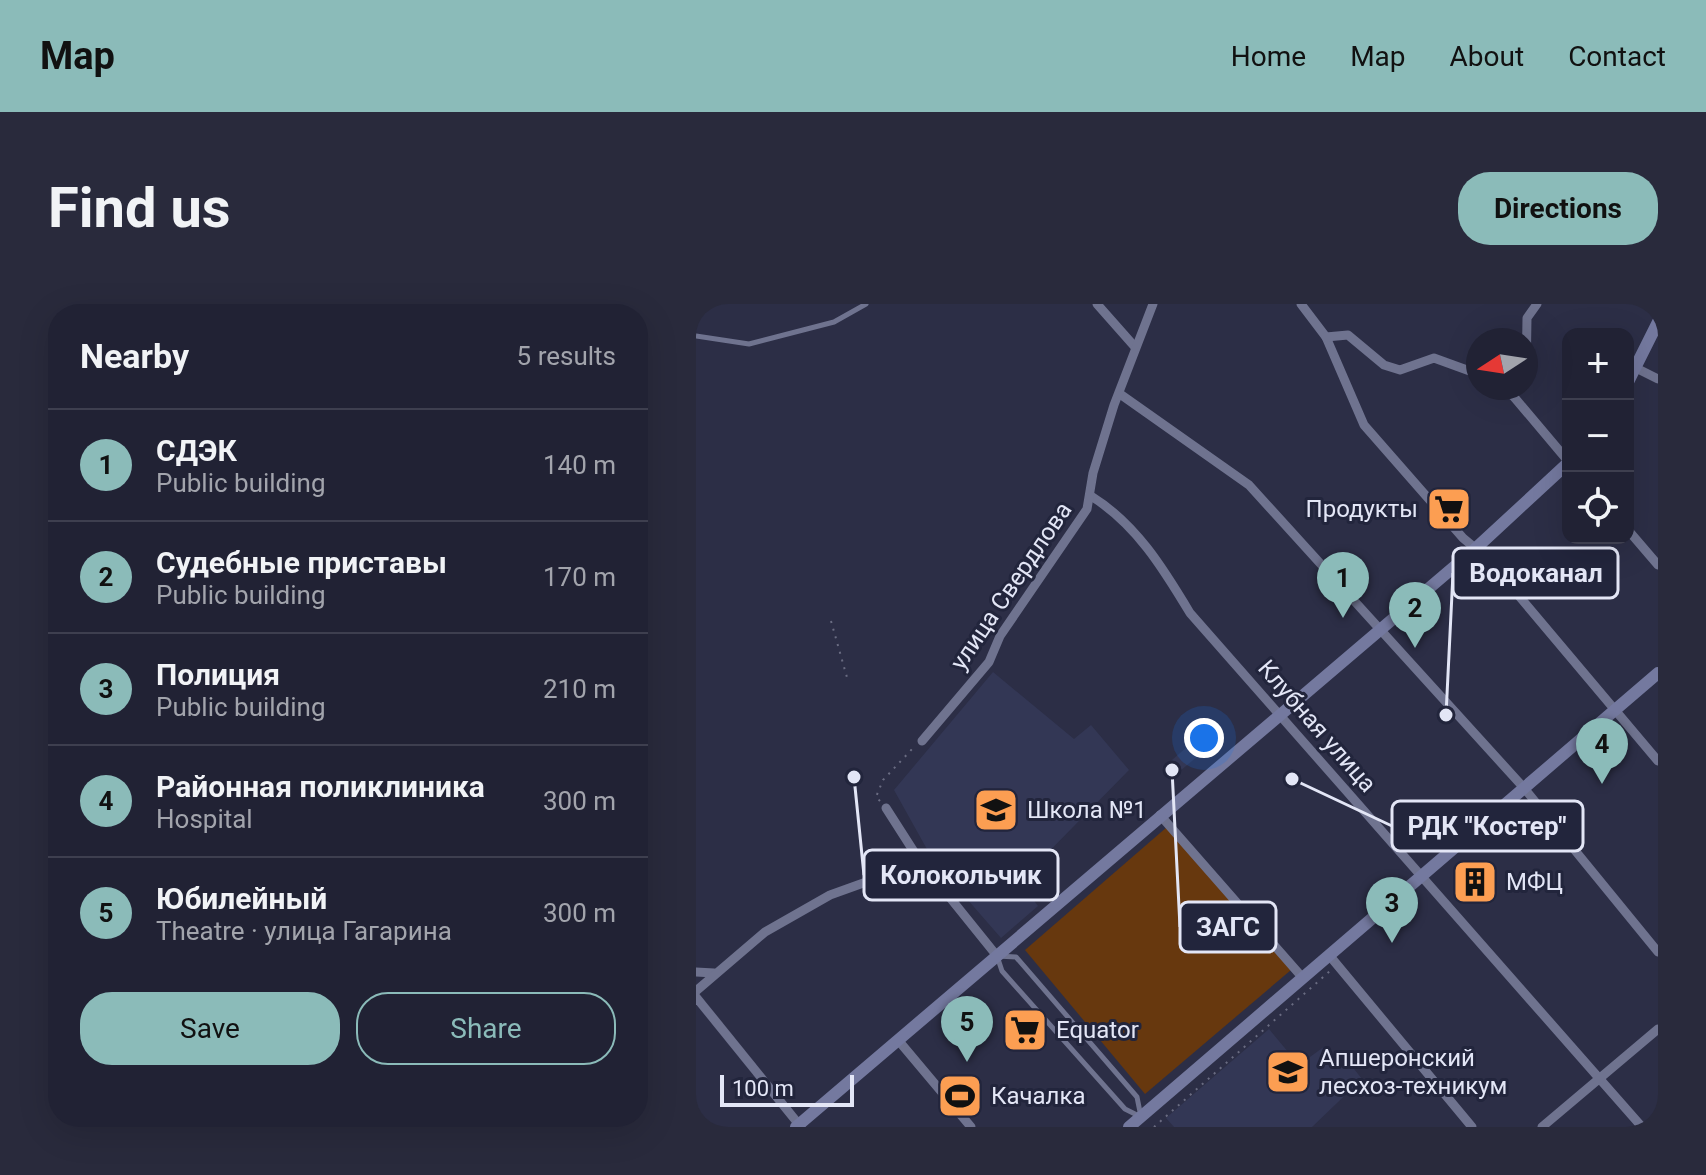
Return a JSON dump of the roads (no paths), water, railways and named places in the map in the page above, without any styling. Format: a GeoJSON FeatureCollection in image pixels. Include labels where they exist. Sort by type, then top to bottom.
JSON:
{"type":"FeatureCollection","features":[{"type":"Feature","properties":{"kind":"main road"},"geometry":{"type":"LineString","coordinates":[[1634,372],[1658,322]]}},
{"type":"Feature","properties":{"kind":"main road"},"geometry":{"type":"LineString","coordinates":[[799,1126],[1475,549],[1562,468]]}},
{"type":"Feature","properties":{"kind":"main road"},"geometry":{"type":"LineString","coordinates":[[1129,1127],[1302,977],[1333,960],[1421,876],[1658,673]]}},
{"type":"Feature","properties":{"kind":"street"},"geometry":{"type":"LineString","coordinates":[[1097,304],[1135,347]]}},
{"type":"Feature","properties":{"kind":"street","name":"улица Свердлова"},"geometry":{"type":"LineString","coordinates":[[922,741],[989,662],[1000,636],[1087,509],[1093,473],[1135,347],[1153,304]]}},
{"type":"Feature","properties":{"kind":"street"},"geometry":{"type":"LineString","coordinates":[[1527,328],[1527,318],[1537,304]]}},
{"type":"Feature","properties":{"kind":"street"},"geometry":{"type":"LineString","coordinates":[[1308,306],[1326,337],[1364,425],[1475,549],[1487,558],[1658,761]]}},
{"type":"Feature","properties":{"kind":"street"},"geometry":{"type":"LineString","coordinates":[[1326,337],[1348,335],[1384,365],[1400,370],[1434,358],[1466,370]]}},
{"type":"Feature","properties":{"kind":"street"},"geometry":{"type":"LineString","coordinates":[[1636,368],[1658,379]]}},
{"type":"Feature","properties":{"kind":"street"},"geometry":{"type":"LineString","coordinates":[[1120,394],[1249,485],[1524,788],[1658,952]]}},
{"type":"Feature","properties":{"kind":"street"},"geometry":{"type":"LineString","coordinates":[[1523,400],[1562,454]]}},
{"type":"Feature","properties":{"kind":"street","name":"Клубная улица"},"geometry":{"type":"LineString","coordinates":[[1091,496],[1110,508],[1136,533],[1190,613],[1642,1127]]}},
{"type":"Feature","properties":{"kind":"street"},"geometry":{"type":"LineString","coordinates":[[1634,537],[1658,565]]}},
{"type":"Feature","properties":{"kind":"street"},"geometry":{"type":"LineString","coordinates":[[886,808],[918,858],[997,956]]}},
{"type":"Feature","properties":{"kind":"street"},"geometry":{"type":"LineString","coordinates":[[1160,815],[1302,977]]}},
{"type":"Feature","properties":{"kind":"street"},"geometry":{"type":"LineString","coordinates":[[799,1126],[696,994],[714,973],[776,925],[830,895],[880,877],[918,858]]}},
{"type":"Feature","properties":{"kind":"street"},"geometry":{"type":"LineString","coordinates":[[1333,960],[1472,1127]]}},
{"type":"Feature","properties":{"kind":"street"},"geometry":{"type":"LineString","coordinates":[[696,972],[714,973]]}},
{"type":"Feature","properties":{"kind":"street"},"geometry":{"type":"LineString","coordinates":[[1542,1127],[1658,1029]]}},
{"type":"Feature","properties":{"kind":"street"},"geometry":{"type":"LineString","coordinates":[[898,1040],[971,1127]]}},
{"type":"Feature","properties":{"kind":"lane"},"geometry":{"type":"LineString","coordinates":[[696,336],[749,344],[834,322],[866,304]]}},
{"type":"Feature","properties":{"kind":"lane"},"geometry":{"type":"LineString","coordinates":[[997,956],[1016,957],[1137,1097],[1141,1117],[1125,1109],[1002,971],[997,956]]}},
{"type":"Feature","properties":{"kind":"place","name":"Продукты"},"geometry":{"type":"Point","coordinates":[1449,509]}},
{"type":"Feature","properties":{"kind":"place","name":"СДЭК"},"geometry":{"type":"Point","coordinates":[1343,618]}},
{"type":"Feature","properties":{"kind":"place","name":"Судебные приставы"},"geometry":{"type":"Point","coordinates":[1415,648]}},
{"type":"Feature","properties":{"kind":"place","name":"Водоканал"},"geometry":{"type":"Point","coordinates":[1446,715]}},
{"type":"Feature","properties":{"kind":"place","name":"ЗАГС"},"geometry":{"type":"Point","coordinates":[1172,770]}},
{"type":"Feature","properties":{"kind":"place","name":"Колокольчик"},"geometry":{"type":"Point","coordinates":[854,777]}},
{"type":"Feature","properties":{"kind":"place","name":"РДК \"Костер\""},"geometry":{"type":"Point","coordinates":[1292,779]}},
{"type":"Feature","properties":{"kind":"place","name":"Районная поликлиника"},"geometry":{"type":"Point","coordinates":[1602,784]}},
{"type":"Feature","properties":{"kind":"place","name":"Школа №1"},"geometry":{"type":"Point","coordinates":[996,810]}},
{"type":"Feature","properties":{"kind":"place","name":"МФЦ"},"geometry":{"type":"Point","coordinates":[1475,882]}},
{"type":"Feature","properties":{"kind":"place","name":"Полиция"},"geometry":{"type":"Point","coordinates":[1392,943]}},
{"type":"Feature","properties":{"kind":"place","name":"Equator"},"geometry":{"type":"Point","coordinates":[1025,1030]}},
{"type":"Feature","properties":{"kind":"place","name":"Юбилейный"},"geometry":{"type":"Point","coordinates":[967,1062]}},
{"type":"Feature","properties":{"kind":"place","name":"Апшеронский лесхоз-техникум"},"geometry":{"type":"Point","coordinates":[1288,1072]}},
{"type":"Feature","properties":{"kind":"place","name":"Качалка"},"geometry":{"type":"Point","coordinates":[960,1096]}}]}
